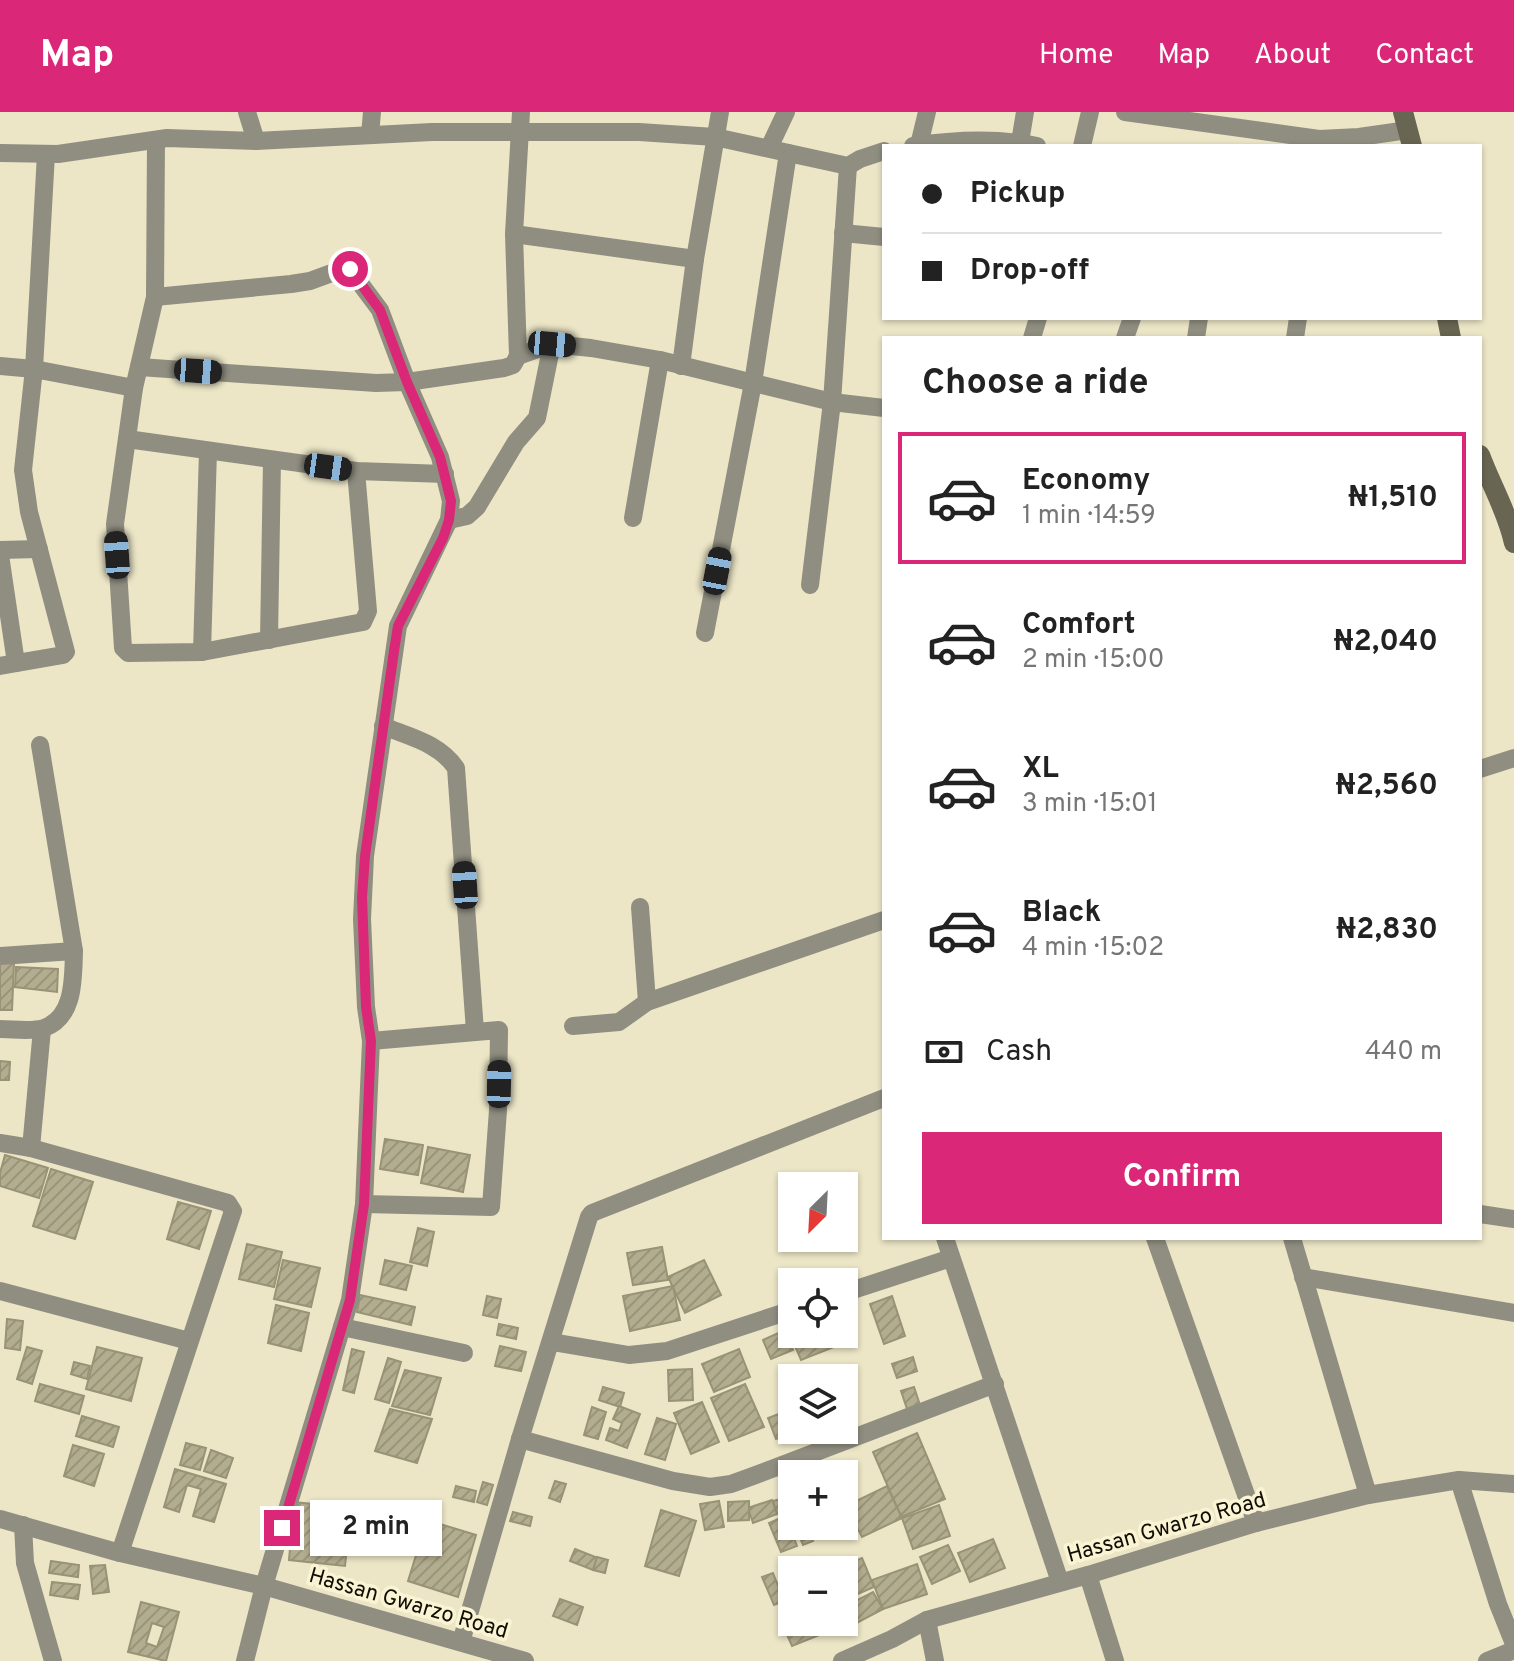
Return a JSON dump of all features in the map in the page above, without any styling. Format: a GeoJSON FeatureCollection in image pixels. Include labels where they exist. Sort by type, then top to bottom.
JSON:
{"type":"FeatureCollection","features":[{"type":"Feature","properties":{"kind":"street"},"geometry":{"type":"LineString","coordinates":[[247,112],[256,141]]}},
{"type":"Feature","properties":{"kind":"street"},"geometry":{"type":"LineString","coordinates":[[370,135],[372,112]]}},
{"type":"Feature","properties":{"kind":"street"},"geometry":{"type":"LineString","coordinates":[[139,367],[376,383],[407,382],[513,365],[518,356],[514,234],[521,112]]}},
{"type":"Feature","properties":{"kind":"street"},"geometry":{"type":"LineString","coordinates":[[681,366],[695,259],[720,112]]}},
{"type":"Feature","properties":{"kind":"street"},"geometry":{"type":"LineString","coordinates":[[769,148],[786,112]]}},
{"type":"Feature","properties":{"kind":"street"},"geometry":{"type":"LineString","coordinates":[[919,144],[927,112]]}},
{"type":"Feature","properties":{"kind":"street"},"geometry":{"type":"LineString","coordinates":[[976,144],[1029,144],[1025,112]]}},
{"type":"Feature","properties":{"kind":"street"},"geometry":{"type":"LineString","coordinates":[[1082,144],[1090,112]]}},
{"type":"Feature","properties":{"kind":"street"},"geometry":{"type":"LineString","coordinates":[[1125,112],[1319,139],[1359,137],[1408,129]]}},
{"type":"Feature","properties":{"kind":"street"},"geometry":{"type":"LineString","coordinates":[[0,153],[46,154],[195,138],[256,141],[520,132],[639,132],[715,137],[848,166],[882,152]]}},
{"type":"Feature","properties":{"kind":"street"},"geometry":{"type":"LineString","coordinates":[[156,140],[155,297],[134,388],[115,524],[123,648],[135,655],[202,652],[363,622],[368,611],[356,471]]}},
{"type":"Feature","properties":{"kind":"street"},"geometry":{"type":"LineString","coordinates":[[705,633],[753,383],[788,153]]}},
{"type":"Feature","properties":{"kind":"street"},"geometry":{"type":"LineString","coordinates":[[39,549],[0,552],[8,665],[66,652],[39,549],[29,512],[23,470],[34,369],[46,154]]}},
{"type":"Feature","properties":{"kind":"street"},"geometry":{"type":"LineString","coordinates":[[810,585],[832,402],[848,166]]}},
{"type":"Feature","properties":{"kind":"street"},"geometry":{"type":"LineString","coordinates":[[843,233],[882,237]]}},
{"type":"Feature","properties":{"kind":"street"},"geometry":{"type":"LineString","coordinates":[[514,234],[695,259]]}},
{"type":"Feature","properties":{"kind":"street"},"geometry":{"type":"LineString","coordinates":[[155,297],[301,282],[348,267],[380,310],[445,474],[451,501],[449,520],[398,626],[365,856],[362,897],[366,1007],[371,1041],[364,1204],[350,1300],[264,1586],[245,1661]]}},
{"type":"Feature","properties":{"kind":"street"},"geometry":{"type":"LineString","coordinates":[[518,356],[552,344],[660,360],[832,402],[882,408]]}},
{"type":"Feature","properties":{"kind":"street"},"geometry":{"type":"LineString","coordinates":[[449,520],[467,516],[477,507],[516,442],[537,418],[552,344]]}},
{"type":"Feature","properties":{"kind":"street"},"geometry":{"type":"LineString","coordinates":[[633,518],[660,360]]}},
{"type":"Feature","properties":{"kind":"street"},"geometry":{"type":"LineString","coordinates":[[0,366],[34,369],[134,388]]}},
{"type":"Feature","properties":{"kind":"street"},"geometry":{"type":"LineString","coordinates":[[127,439],[356,471],[445,474]]}},
{"type":"Feature","properties":{"kind":"street"},"geometry":{"type":"LineString","coordinates":[[202,652],[208,451]]}},
{"type":"Feature","properties":{"kind":"street"},"geometry":{"type":"LineString","coordinates":[[269,640],[272,460]]}},
{"type":"Feature","properties":{"kind":"street"},"geometry":{"type":"LineString","coordinates":[[1482,460],[1513,534]]}},
{"type":"Feature","properties":{"kind":"street"},"geometry":{"type":"LineString","coordinates":[[383,726],[435,746],[449,757],[456,768],[475,1031]]}},
{"type":"Feature","properties":{"kind":"street"},"geometry":{"type":"LineString","coordinates":[[0,1029],[42,1029],[61,1020],[73,983],[74,951],[40,745]]}},
{"type":"Feature","properties":{"kind":"street"},"geometry":{"type":"LineString","coordinates":[[1482,768],[1514,758]]}},
{"type":"Feature","properties":{"kind":"street"},"geometry":{"type":"LineString","coordinates":[[640,907],[647,1002]]}},
{"type":"Feature","properties":{"kind":"street"},"geometry":{"type":"LineString","coordinates":[[573,1026],[619,1022],[647,1002],[882,921]]}},
{"type":"Feature","properties":{"kind":"street"},"geometry":{"type":"LineString","coordinates":[[0,956],[74,951]]}},
{"type":"Feature","properties":{"kind":"street"},"geometry":{"type":"LineString","coordinates":[[31,1148],[42,1029]]}},
{"type":"Feature","properties":{"kind":"street"},"geometry":{"type":"LineString","coordinates":[[364,1204],[492,1206],[500,1032],[497,1029],[371,1041]]}},
{"type":"Feature","properties":{"kind":"street"},"geometry":{"type":"LineString","coordinates":[[461,1642],[520,1439],[592,1213],[882,1099]]}},
{"type":"Feature","properties":{"kind":"street"},"geometry":{"type":"LineString","coordinates":[[0,1143],[31,1148],[228,1203],[233,1211],[120,1553]]}},
{"type":"Feature","properties":{"kind":"street"},"geometry":{"type":"LineString","coordinates":[[1482,1214],[1514,1219]]}},
{"type":"Feature","properties":{"kind":"street"},"geometry":{"type":"LineString","coordinates":[[946,1240],[1060,1582]]}},
{"type":"Feature","properties":{"kind":"street"},"geometry":{"type":"LineString","coordinates":[[1156,1240],[1256,1523]]}},
{"type":"Feature","properties":{"kind":"street"},"geometry":{"type":"LineString","coordinates":[[1293,1240],[1368,1495]]}},
{"type":"Feature","properties":{"kind":"street"},"geometry":{"type":"LineString","coordinates":[[858,1288],[951,1258]]}},
{"type":"Feature","properties":{"kind":"street"},"geometry":{"type":"LineString","coordinates":[[1303,1277],[1514,1313]]}},
{"type":"Feature","properties":{"kind":"street"},"geometry":{"type":"LineString","coordinates":[[0,1291],[189,1341]]}},
{"type":"Feature","properties":{"kind":"street"},"geometry":{"type":"LineString","coordinates":[[552,1342],[629,1355],[667,1351],[778,1315]]}},
{"type":"Feature","properties":{"kind":"street"},"geometry":{"type":"LineString","coordinates":[[342,1327],[464,1353]]}},
{"type":"Feature","properties":{"kind":"street"},"geometry":{"type":"LineString","coordinates":[[520,1439],[673,1481],[710,1487],[731,1484],[995,1384]]}},
{"type":"Feature","properties":{"kind":"street"},"geometry":{"type":"LineString","coordinates":[[1459,1480],[1506,1630],[1514,1644]]}},
{"type":"Feature","properties":{"kind":"street","name":"Hassan Gwarzo Road"},"geometry":{"type":"LineString","coordinates":[[842,1661],[927,1620],[1256,1523],[1368,1495],[1459,1480],[1514,1484]]}},
{"type":"Feature","properties":{"kind":"street","name":"Hassan Gwarzo Road"},"geometry":{"type":"LineString","coordinates":[[0,1519],[120,1553],[264,1586],[525,1661]]}},
{"type":"Feature","properties":{"kind":"street"},"geometry":{"type":"LineString","coordinates":[[23,1525],[25,1563],[53,1661]]}},
{"type":"Feature","properties":{"kind":"street"},"geometry":{"type":"LineString","coordinates":[[1088,1575],[1115,1661]]}},
{"type":"Feature","properties":{"kind":"street"},"geometry":{"type":"LineString","coordinates":[[927,1620],[935,1661]]}},
{"type":"Feature","properties":{"kind":"street"},"geometry":{"type":"LineString","coordinates":[[1487,1661],[1514,1650]]}},
{"type":"Feature","properties":{"kind":"building"},"geometry":{"type":"Polygon","coordinates":[[[0,962],[14,963],[12,1010],[0,1010],[0,962]]]}},
{"type":"Feature","properties":{"kind":"building"},"geometry":{"type":"Polygon","coordinates":[[[16,967],[58,969],[57,992],[15,987],[16,967]]]}},
{"type":"Feature","properties":{"kind":"building"},"geometry":{"type":"Polygon","coordinates":[[[0,1061],[10,1062],[9,1080],[0,1080],[0,1061]]]}},
{"type":"Feature","properties":{"kind":"building"},"geometry":{"type":"Polygon","coordinates":[[[385,1139],[423,1145],[418,1175],[380,1169],[385,1139]]]}},
{"type":"Feature","properties":{"kind":"building"},"geometry":{"type":"Polygon","coordinates":[[[428,1147],[470,1155],[463,1192],[421,1183],[428,1147]]]}},
{"type":"Feature","properties":{"kind":"building"},"geometry":{"type":"Polygon","coordinates":[[[5,1155],[48,1168],[39,1198],[0,1186],[5,1155]]]}},
{"type":"Feature","properties":{"kind":"building"},"geometry":{"type":"Polygon","coordinates":[[[51,1169],[93,1182],[75,1239],[33,1226],[51,1169]]]}},
{"type":"Feature","properties":{"kind":"building"},"geometry":{"type":"Polygon","coordinates":[[[178,1202],[211,1211],[199,1249],[167,1239],[178,1202]]]}},
{"type":"Feature","properties":{"kind":"building"},"geometry":{"type":"Polygon","coordinates":[[[418,1228],[434,1232],[427,1266],[410,1262],[418,1228]]]}},
{"type":"Feature","properties":{"kind":"building"},"geometry":{"type":"Polygon","coordinates":[[[247,1244],[282,1252],[274,1287],[239,1279],[247,1244]]]}},
{"type":"Feature","properties":{"kind":"building"},"geometry":{"type":"Polygon","coordinates":[[[662,1247],[668,1280],[633,1285],[627,1253],[662,1247]]]}},
{"type":"Feature","properties":{"kind":"building"},"geometry":{"type":"Polygon","coordinates":[[[283,1260],[320,1268],[311,1307],[274,1299],[283,1260]]]}},
{"type":"Feature","properties":{"kind":"building"},"geometry":{"type":"Polygon","coordinates":[[[385,1260],[412,1266],[406,1290],[380,1284],[385,1260]]]}},
{"type":"Feature","properties":{"kind":"building"},"geometry":{"type":"Polygon","coordinates":[[[704,1260],[721,1295],[685,1313],[668,1277],[704,1260]]]}},
{"type":"Feature","properties":{"kind":"building"},"geometry":{"type":"Polygon","coordinates":[[[673,1286],[680,1320],[630,1331],[623,1296],[673,1286]]]}},
{"type":"Feature","properties":{"kind":"building"},"geometry":{"type":"Polygon","coordinates":[[[360,1295],[415,1307],[411,1325],[357,1312],[360,1295]]]}},
{"type":"Feature","properties":{"kind":"building"},"geometry":{"type":"Polygon","coordinates":[[[487,1296],[501,1299],[497,1318],[483,1315],[487,1296]]]}},
{"type":"Feature","properties":{"kind":"building"},"geometry":{"type":"Polygon","coordinates":[[[892,1296],[905,1336],[884,1344],[870,1304],[892,1296]]]}},
{"type":"Feature","properties":{"kind":"building"},"geometry":{"type":"Polygon","coordinates":[[[276,1305],[309,1313],[301,1351],[268,1343],[276,1305]]]}},
{"type":"Feature","properties":{"kind":"building"},"geometry":{"type":"Polygon","coordinates":[[[7,1319],[23,1321],[20,1350],[5,1348],[7,1319]]]}},
{"type":"Feature","properties":{"kind":"building"},"geometry":{"type":"Polygon","coordinates":[[[499,1324],[518,1328],[516,1339],[497,1335],[499,1324]]]}},
{"type":"Feature","properties":{"kind":"building"},"geometry":{"type":"Polygon","coordinates":[[[778,1333],[778,1348],[793,1350],[771,1359],[763,1340],[778,1333]]]}},
{"type":"Feature","properties":{"kind":"building"},"geometry":{"type":"Polygon","coordinates":[[[500,1346],[526,1352],[521,1371],[495,1366],[500,1346]]]}},
{"type":"Feature","properties":{"kind":"building"},"geometry":{"type":"Polygon","coordinates":[[[27,1347],[42,1351],[32,1384],[17,1379],[27,1347]]]}},
{"type":"Feature","properties":{"kind":"building"},"geometry":{"type":"Polygon","coordinates":[[[97,1347],[142,1358],[131,1401],[86,1389],[97,1347]]]}},
{"type":"Feature","properties":{"kind":"building"},"geometry":{"type":"Polygon","coordinates":[[[796,1348],[831,1348],[801,1360],[796,1348]]]}},
{"type":"Feature","properties":{"kind":"building"},"geometry":{"type":"Polygon","coordinates":[[[352,1349],[364,1352],[354,1393],[343,1390],[352,1349]]]}},
{"type":"Feature","properties":{"kind":"building"},"geometry":{"type":"Polygon","coordinates":[[[739,1349],[750,1377],[714,1392],[702,1364],[739,1349]]]}},
{"type":"Feature","properties":{"kind":"building"},"geometry":{"type":"Polygon","coordinates":[[[913,1357],[917,1371],[897,1378],[892,1364],[913,1357]]]}},
{"type":"Feature","properties":{"kind":"building"},"geometry":{"type":"Polygon","coordinates":[[[388,1358],[401,1362],[389,1403],[375,1399],[388,1358]]]}},
{"type":"Feature","properties":{"kind":"building"},"geometry":{"type":"Polygon","coordinates":[[[74,1362],[90,1366],[87,1379],[71,1374],[74,1362]]]}},
{"type":"Feature","properties":{"kind":"building"},"geometry":{"type":"Polygon","coordinates":[[[692,1369],[693,1400],[669,1401],[668,1370],[692,1369]]]}},
{"type":"Feature","properties":{"kind":"building"},"geometry":{"type":"Polygon","coordinates":[[[405,1370],[441,1378],[430,1415],[392,1406],[405,1370]]]}},
{"type":"Feature","properties":{"kind":"building"},"geometry":{"type":"Polygon","coordinates":[[[40,1384],[84,1396],[79,1414],[35,1401],[40,1384]]]}},
{"type":"Feature","properties":{"kind":"building"},"geometry":{"type":"Polygon","coordinates":[[[745,1384],[764,1427],[729,1441],[711,1398],[745,1384]]]}},
{"type":"Feature","properties":{"kind":"building"},"geometry":{"type":"Polygon","coordinates":[[[603,1387],[624,1393],[620,1407],[599,1400],[603,1387]]]}},
{"type":"Feature","properties":{"kind":"building"},"geometry":{"type":"Polygon","coordinates":[[[914,1387],[920,1405],[907,1409],[901,1391],[914,1387]]]}},
{"type":"Feature","properties":{"kind":"building"},"geometry":{"type":"Polygon","coordinates":[[[702,1402],[719,1442],[691,1454],[674,1413],[702,1402]]]}},
{"type":"Feature","properties":{"kind":"building"},"geometry":{"type":"Polygon","coordinates":[[[619,1406],[640,1414],[627,1448],[606,1440],[610,1428],[619,1431],[622,1423],[613,1419],[619,1406]]]}},
{"type":"Feature","properties":{"kind":"building"},"geometry":{"type":"Polygon","coordinates":[[[592,1407],[606,1412],[598,1439],[584,1435],[592,1407]]]}},
{"type":"Feature","properties":{"kind":"building"},"geometry":{"type":"Polygon","coordinates":[[[390,1409],[432,1419],[417,1463],[375,1451],[390,1409]]]}},
{"type":"Feature","properties":{"kind":"building"},"geometry":{"type":"Polygon","coordinates":[[[778,1414],[778,1438],[776,1439],[768,1418],[778,1414]]]}},
{"type":"Feature","properties":{"kind":"building"},"geometry":{"type":"Polygon","coordinates":[[[82,1416],[119,1427],[113,1447],[76,1436],[82,1416]]]}},
{"type":"Feature","properties":{"kind":"building"},"geometry":{"type":"Polygon","coordinates":[[[657,1418],[676,1424],[665,1460],[645,1454],[657,1418]]]}},
{"type":"Feature","properties":{"kind":"building"},"geometry":{"type":"Polygon","coordinates":[[[917,1433],[945,1499],[901,1517],[873,1452],[917,1433]]]}},
{"type":"Feature","properties":{"kind":"building"},"geometry":{"type":"Polygon","coordinates":[[[186,1443],[206,1448],[200,1470],[180,1465],[186,1443]]]}},
{"type":"Feature","properties":{"kind":"building"},"geometry":{"type":"Polygon","coordinates":[[[73,1445],[104,1454],[94,1486],[64,1476],[73,1445]]]}},
{"type":"Feature","properties":{"kind":"building"},"geometry":{"type":"Polygon","coordinates":[[[211,1450],[233,1458],[226,1478],[204,1471],[211,1450]]]}},
{"type":"Feature","properties":{"kind":"building"},"geometry":{"type":"Polygon","coordinates":[[[175,1469],[226,1484],[214,1522],[193,1516],[201,1489],[187,1485],[179,1512],[164,1507],[175,1469]]]}},
{"type":"Feature","properties":{"kind":"building"},"geometry":{"type":"Polygon","coordinates":[[[555,1481],[566,1484],[560,1502],[549,1498],[555,1481]]]}},
{"type":"Feature","properties":{"kind":"building"},"geometry":{"type":"Polygon","coordinates":[[[483,1482],[493,1485],[487,1505],[477,1502],[483,1482]]]}},
{"type":"Feature","properties":{"kind":"building"},"geometry":{"type":"Polygon","coordinates":[[[456,1486],[476,1491],[474,1502],[453,1497],[456,1486]]]}},
{"type":"Feature","properties":{"kind":"building"},"geometry":{"type":"Polygon","coordinates":[[[887,1486],[902,1518],[862,1537],[858,1529],[858,1500],[887,1486]]]}},
{"type":"Feature","properties":{"kind":"building"},"geometry":{"type":"Polygon","coordinates":[[[772,1500],[777,1514],[753,1523],[748,1508],[772,1500]]]}},
{"type":"Feature","properties":{"kind":"building"},"geometry":{"type":"Polygon","coordinates":[[[778,1500],[778,1514],[777,1514],[773,1501],[778,1500]]]}},
{"type":"Feature","properties":{"kind":"building"},"geometry":{"type":"Polygon","coordinates":[[[719,1501],[724,1527],[705,1530],[700,1504],[719,1501]]]}},
{"type":"Feature","properties":{"kind":"building"},"geometry":{"type":"Polygon","coordinates":[[[749,1501],[749,1520],[728,1521],[728,1502],[749,1501]]]}},
{"type":"Feature","properties":{"kind":"building"},"geometry":{"type":"Polygon","coordinates":[[[294,1502],[351,1508],[345,1566],[289,1560],[294,1502]]]}},
{"type":"Feature","properties":{"kind":"building"},"geometry":{"type":"Polygon","coordinates":[[[939,1505],[950,1536],[913,1549],[902,1518],[939,1505]]]}},
{"type":"Feature","properties":{"kind":"building"},"geometry":{"type":"Polygon","coordinates":[[[661,1510],[696,1521],[679,1576],[645,1566],[661,1510]]]}},
{"type":"Feature","properties":{"kind":"building"},"geometry":{"type":"Polygon","coordinates":[[[513,1512],[532,1517],[530,1526],[510,1521],[513,1512]]]}},
{"type":"Feature","properties":{"kind":"building"},"geometry":{"type":"Polygon","coordinates":[[[778,1519],[778,1540],[795,1540],[797,1546],[781,1552],[769,1523],[778,1519]]]}},
{"type":"Feature","properties":{"kind":"building"},"geometry":{"type":"Polygon","coordinates":[[[427,1520],[476,1535],[458,1597],[408,1581],[427,1520]]]}},
{"type":"Feature","properties":{"kind":"building"},"geometry":{"type":"Polygon","coordinates":[[[993,1539],[1005,1568],[970,1582],[958,1553],[993,1539]]]}},
{"type":"Feature","properties":{"kind":"building"},"geometry":{"type":"Polygon","coordinates":[[[948,1545],[960,1571],[932,1584],[920,1557],[948,1545]]]}},
{"type":"Feature","properties":{"kind":"building"},"geometry":{"type":"Polygon","coordinates":[[[575,1549],[598,1558],[593,1570],[570,1561],[575,1549]]]}},
{"type":"Feature","properties":{"kind":"building"},"geometry":{"type":"Polygon","coordinates":[[[597,1557],[608,1560],[605,1573],[593,1570],[597,1557]]]}},
{"type":"Feature","properties":{"kind":"building"},"geometry":{"type":"Polygon","coordinates":[[[862,1558],[874,1587],[858,1594],[858,1560],[862,1558]]]}},
{"type":"Feature","properties":{"kind":"building"},"geometry":{"type":"Polygon","coordinates":[[[51,1561],[79,1565],[78,1577],[49,1573],[51,1561]]]}},
{"type":"Feature","properties":{"kind":"building"},"geometry":{"type":"Polygon","coordinates":[[[917,1564],[927,1594],[883,1609],[872,1580],[917,1564]]]}},
{"type":"Feature","properties":{"kind":"building"},"geometry":{"type":"Polygon","coordinates":[[[105,1565],[109,1592],[93,1594],[90,1566],[105,1565]]]}},
{"type":"Feature","properties":{"kind":"building"},"geometry":{"type":"Polygon","coordinates":[[[773,1573],[778,1586],[778,1603],[774,1605],[762,1577],[773,1573]]]}},
{"type":"Feature","properties":{"kind":"building"},"geometry":{"type":"Polygon","coordinates":[[[52,1582],[80,1585],[78,1599],[50,1595],[52,1582]]]}},
{"type":"Feature","properties":{"kind":"building"},"geometry":{"type":"Polygon","coordinates":[[[873,1592],[883,1609],[858,1622],[858,1600],[873,1592]]]}},
{"type":"Feature","properties":{"kind":"building"},"geometry":{"type":"Polygon","coordinates":[[[560,1599],[583,1607],[577,1625],[553,1616],[560,1599]]]}},
{"type":"Feature","properties":{"kind":"building"},"geometry":{"type":"Polygon","coordinates":[[[141,1602],[179,1612],[166,1661],[128,1652],[141,1602]],[[152,1623],[146,1643],[157,1647],[164,1627],[152,1623]]]}},
{"type":"Feature","properties":{"kind":"building"},"geometry":{"type":"Polygon","coordinates":[[[788,1636],[817,1636],[792,1646],[788,1636]]]}},
{"type":"Feature","properties":{"kind":"route"},"geometry":{"type":"LineString","coordinates":[[282,1528],[350,1300],[364,1204],[371,1041],[366,1007],[362,897],[365,856],[398,626],[443,538],[451,501],[440,457],[380,310],[350,269]]}}]}
